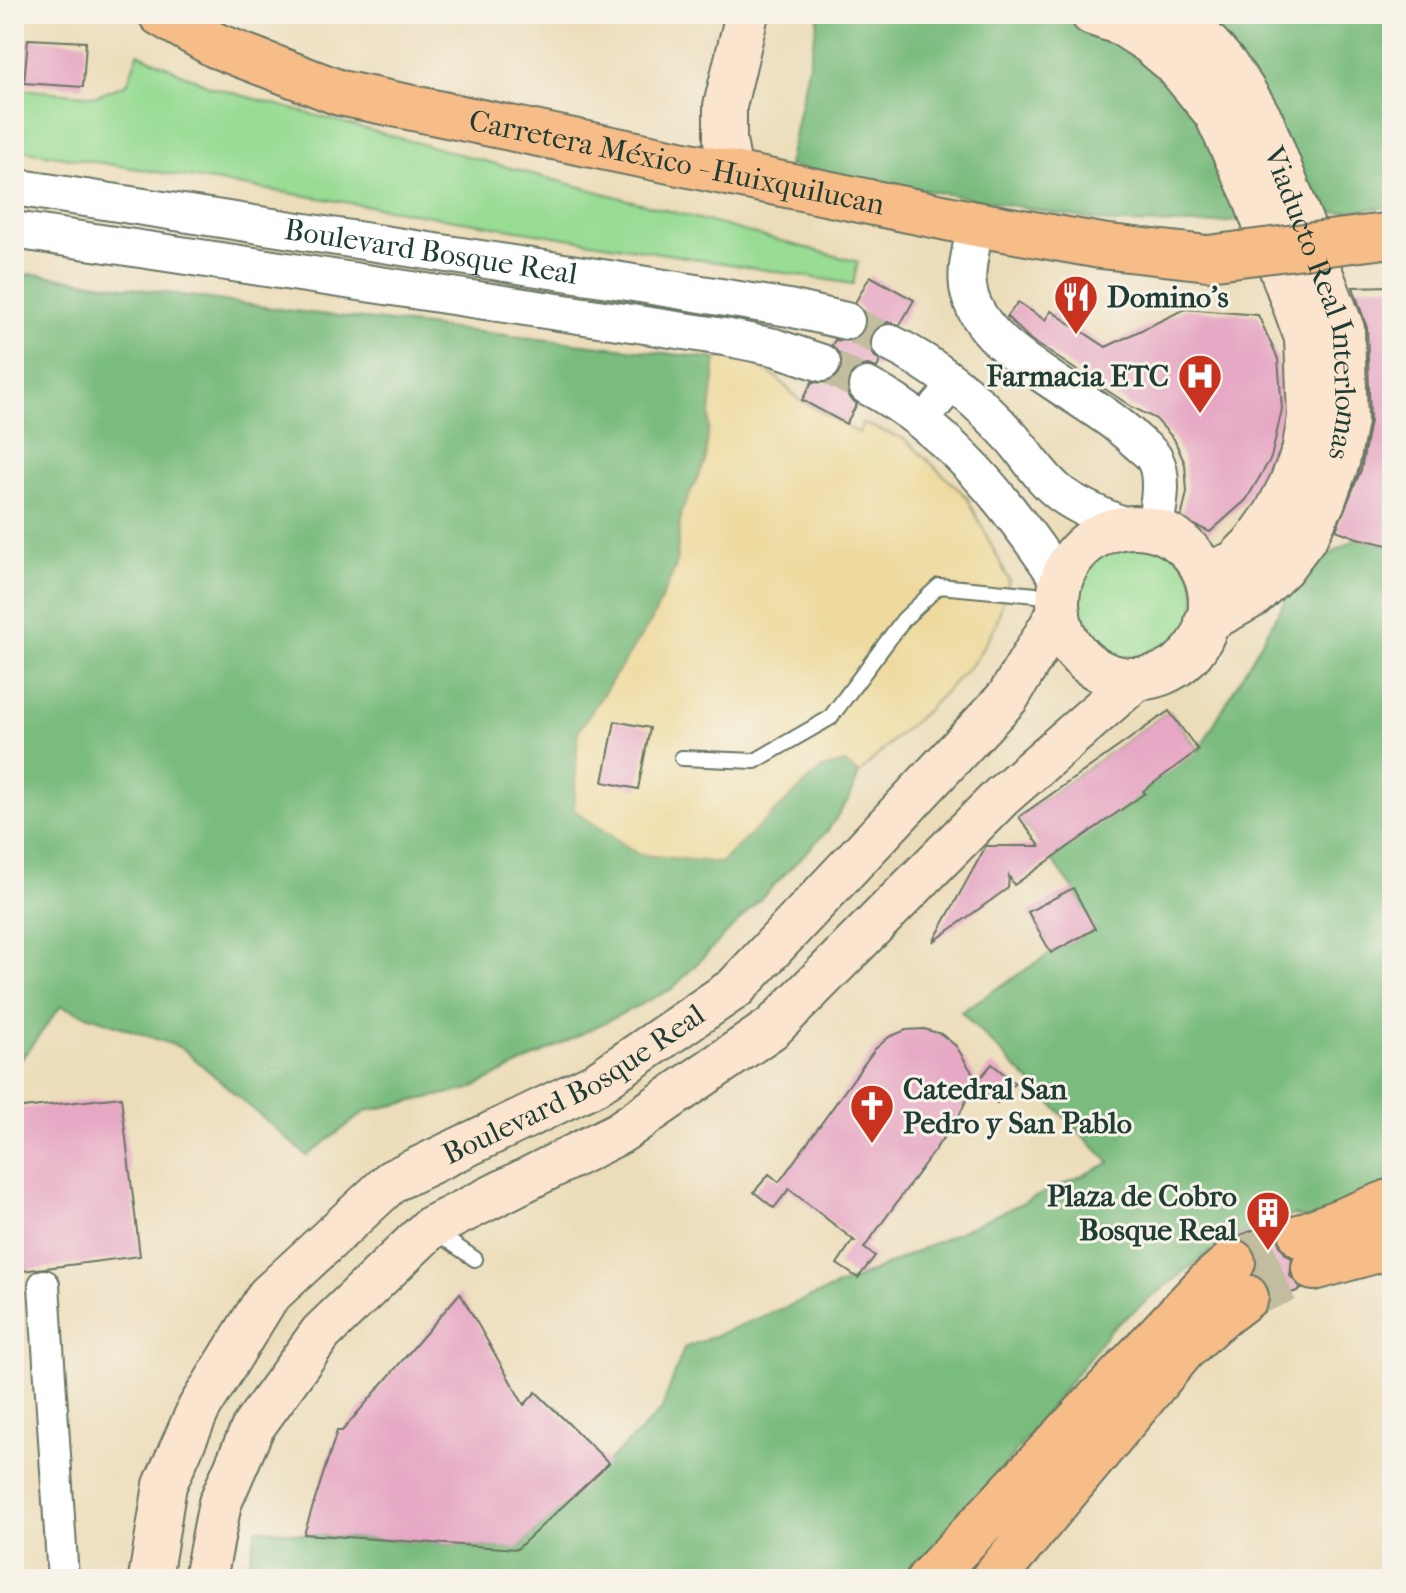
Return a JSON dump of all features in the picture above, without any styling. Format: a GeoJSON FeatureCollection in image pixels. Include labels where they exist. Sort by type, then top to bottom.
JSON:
{"type":"FeatureCollection","features":[{"type":"Feature","properties":{"kind":"main road","name":"Carretera México - Huixquilucan"},"geometry":{"type":"LineString","coordinates":[[161,14],[215,45],[340,93],[976,224],[1101,246],[1208,258],[1389,235]]}},
{"type":"Feature","properties":{"kind":"main road"},"geometry":{"type":"LineString","coordinates":[[731,174],[725,140],[725,106],[747,14]]}},
{"type":"Feature","properties":{"kind":"main road","name":"Viaducto Real Interlomas"},"geometry":{"type":"LineString","coordinates":[[1092,14],[1121,24],[1149,42],[1173,62],[1215,113],[1253,194],[1306,338],[1309,418],[1303,452],[1290,485],[1255,542],[1234,563],[1205,574]]}},
{"type":"Feature","properties":{"kind":"main road","name":"Viaducto Real Interlomas"},"geometry":{"type":"LineString","coordinates":[[1176,14],[1224,60],[1247,92],[1263,123],[1343,329],[1346,383],[1346,421],[1338,462],[1307,535],[1282,568],[1253,596],[1206,622]]}},
{"type":"Feature","properties":{"kind":"main road"},"geometry":{"type":"LineString","coordinates":[[1138,526],[1175,536],[1193,553],[1205,574],[1209,596],[1206,622],[1198,643],[1181,664],[1158,677],[1133,682],[1098,673],[1071,648],[1059,597],[1074,556],[1095,536],[1138,526]]}},
{"type":"Feature","properties":{"kind":"main road","name":"Boulevard Bosque Real"},"geometry":{"type":"LineString","coordinates":[[150,1579],[165,1485],[199,1408],[268,1296],[392,1181],[595,1084],[735,988],[1008,697],[1059,597]]}},
{"type":"Feature","properties":{"kind":"main road","name":"Boulevard Bosque Real"},"geometry":{"type":"LineString","coordinates":[[205,1579],[220,1503],[253,1427],[321,1333],[430,1228],[619,1133],[772,1028],[1001,797],[1133,682]]}},
{"type":"Feature","properties":{"kind":"main road"},"geometry":{"type":"LineString","coordinates":[[1392,1201],[1308,1252],[1392,1246]]}},
{"type":"Feature","properties":{"kind":"main road"},"geometry":{"type":"LineString","coordinates":[[929,1579],[1172,1342],[1213,1322],[1239,1280]]}},
{"type":"Feature","properties":{"kind":"main road"},"geometry":{"type":"LineString","coordinates":[[993,1579],[1172,1342]]}},
{"type":"Feature","properties":{"kind":"street","name":"Boulevard Bosque Real"},"geometry":{"type":"LineString","coordinates":[[14,187],[789,308],[846,321]]}},
{"type":"Feature","properties":{"kind":"street"},"geometry":{"type":"LineString","coordinates":[[890,343],[911,353],[955,383],[1014,440],[1046,481],[1084,508],[1138,526],[1161,501],[1155,460],[1126,431],[998,341],[982,321],[970,297],[968,281],[976,224]]}},
{"type":"Feature","properties":{"kind":"street","name":"Boulevard Bosque Real"},"geometry":{"type":"LineString","coordinates":[[14,230],[724,337],[774,347],[822,363]]}},
{"type":"Feature","properties":{"kind":"street"},"geometry":{"type":"LineString","coordinates":[[774,347],[789,308]]}},
{"type":"Feature","properties":{"kind":"street"},"geometry":{"type":"LineString","coordinates":[[922,421],[955,383]]}},
{"type":"Feature","properties":{"kind":"street"},"geometry":{"type":"LineString","coordinates":[[867,386],[892,399],[922,421],[981,477],[1025,532],[1059,597]]}},
{"type":"Feature","properties":{"kind":"street"},"geometry":{"type":"LineString","coordinates":[[44,1285],[63,1579]]}},
{"type":"Feature","properties":{"kind":"lane"},"geometry":{"type":"LineString","coordinates":[[682,758],[755,761],[830,718],[904,619],[939,586],[1059,597]]}},
{"type":"Feature","properties":{"kind":"lane"},"geometry":{"type":"LineString","coordinates":[[430,1228],[475,1259]]}},
{"type":"Feature","properties":{"kind":"green space"},"geometry":{"type":"Polygon","coordinates":[[[819,14],[1392,14],[1392,207],[1206,224],[1111,223],[788,166],[819,14]]]}},
{"type":"Feature","properties":{"kind":"green space"},"geometry":{"type":"Polygon","coordinates":[[[138,53],[211,87],[858,262],[853,284],[14,149],[14,75],[21,89],[96,96],[127,84],[138,53]]]}},
{"type":"Feature","properties":{"kind":"green space"},"geometry":{"type":"Polygon","coordinates":[[[35,274],[293,311],[716,359],[705,462],[681,512],[676,566],[652,620],[578,732],[791,796],[821,769],[846,763],[859,774],[850,797],[828,830],[672,989],[470,1089],[366,1111],[307,1156],[182,1048],[61,1006],[14,1069],[14,275],[35,274]]]}},
{"type":"Feature","properties":{"kind":"green space"},"geometry":{"type":"Polygon","coordinates":[[[1357,538],[1392,546],[1392,1243],[1293,1215],[1224,1241],[1111,1329],[917,1579],[245,1579],[257,1528],[517,1549],[661,1411],[684,1348],[858,1278],[1110,1163],[961,1012],[1051,953],[1094,929],[1073,888],[1019,817],[1169,711],[1199,750],[1302,572],[1357,538]]]}},
{"type":"Feature","properties":{"kind":"green space"},"geometry":{"type":"Polygon","coordinates":[[[1123,539],[1154,541],[1178,556],[1192,578],[1195,602],[1190,626],[1177,647],[1158,662],[1134,668],[1106,661],[1096,654],[1082,638],[1072,609],[1072,595],[1080,571],[1098,553],[1123,539]]]}},
{"type":"Feature","properties":{"kind":"sand"},"geometry":{"type":"Polygon","coordinates":[[[716,359],[746,360],[777,378],[798,399],[859,433],[862,423],[905,439],[967,497],[1009,580],[996,624],[975,661],[927,710],[859,774],[845,763],[821,769],[720,863],[638,854],[574,810],[578,732],[652,620],[676,566],[681,512],[705,462],[716,359]]]}},
{"type":"Feature","properties":{"kind":"building"},"geometry":{"type":"Polygon","coordinates":[[[28,39],[86,42],[83,87],[24,83],[28,39]]]}},
{"type":"Feature","properties":{"kind":"building"},"geometry":{"type":"Polygon","coordinates":[[[870,276],[914,300],[900,325],[888,322],[872,333],[869,345],[880,361],[877,368],[868,365],[857,367],[849,376],[846,385],[848,396],[857,404],[846,424],[802,400],[812,382],[827,383],[842,370],[842,358],[832,345],[835,340],[851,341],[862,335],[866,316],[855,303],[870,276]]]}},
{"type":"Feature","properties":{"kind":"building"},"geometry":{"type":"Polygon","coordinates":[[[1392,286],[1392,546],[1336,530],[1361,470],[1370,421],[1367,328],[1353,287],[1392,286]]]}},
{"type":"Feature","properties":{"kind":"building"},"geometry":{"type":"Polygon","coordinates":[[[1018,302],[1045,320],[1051,311],[1106,347],[1185,309],[1258,315],[1278,359],[1282,409],[1271,458],[1246,500],[1210,532],[1181,519],[1187,492],[1185,464],[1174,439],[1156,419],[1132,407],[1031,340],[1007,317],[1018,302]]]}},
{"type":"Feature","properties":{"kind":"building"},"geometry":{"type":"Polygon","coordinates":[[[1169,711],[1198,750],[1143,791],[1145,793],[1014,885],[1009,876],[1008,888],[933,942],[986,846],[1040,846],[1019,817],[1169,711]]]}},
{"type":"Feature","properties":{"kind":"building"},"geometry":{"type":"Polygon","coordinates":[[[615,721],[650,728],[638,789],[603,782],[615,721]]]}},
{"type":"Feature","properties":{"kind":"building"},"geometry":{"type":"Polygon","coordinates":[[[1073,888],[1095,929],[1051,953],[1028,912],[1073,888]]]}},
{"type":"Feature","properties":{"kind":"building","name":"Catedral San Pedro y San Pablo"},"geometry":{"type":"Polygon","coordinates":[[[924,1029],[941,1034],[956,1046],[976,1079],[959,1116],[864,1248],[875,1256],[858,1278],[837,1264],[853,1240],[856,1242],[789,1189],[774,1208],[754,1192],[769,1174],[779,1182],[875,1049],[889,1037],[906,1030],[924,1029]]]}},
{"type":"Feature","properties":{"kind":"building"},"geometry":{"type":"Polygon","coordinates":[[[992,1064],[1015,1083],[997,1103],[975,1084],[992,1064]]]}},
{"type":"Feature","properties":{"kind":"building"},"geometry":{"type":"Polygon","coordinates":[[[121,1097],[140,1256],[14,1272],[14,1109],[121,1097]]]}},
{"type":"Feature","properties":{"kind":"building"},"geometry":{"type":"Polygon","coordinates":[[[1287,1217],[1278,1231],[1279,1244],[1292,1258],[1290,1276],[1302,1289],[1270,1301],[1271,1293],[1266,1283],[1254,1274],[1258,1258],[1253,1247],[1242,1239],[1233,1238],[1287,1217]]]}},
{"type":"Feature","properties":{"kind":"building"},"geometry":{"type":"Polygon","coordinates":[[[460,1293],[524,1405],[536,1392],[609,1463],[517,1549],[304,1534],[337,1431],[342,1431],[460,1293]]]}},
{"type":"Feature","properties":{"kind":"tunnel"},"geometry":{"type":"LineString","coordinates":[[846,321],[890,343]]}},
{"type":"Feature","properties":{"kind":"tunnel"},"geometry":{"type":"LineString","coordinates":[[822,363],[867,386]]}},
{"type":"Feature","properties":{"kind":"tunnel"},"geometry":{"type":"LineString","coordinates":[[1233,1262],[1302,1236]]}},
{"type":"Feature","properties":{"kind":"tunnel"},"geometry":{"type":"LineString","coordinates":[[1246,1297],[1314,1268]]}},
{"type":"Feature","properties":{"kind":"place","name":"Domino's"},"geometry":{"type":"Point","coordinates":[1076,336]}},
{"type":"Feature","properties":{"kind":"place","name":"Farmacia ETC"},"geometry":{"type":"Point","coordinates":[1200,415]}},
{"type":"Feature","properties":{"kind":"place","name":"Catedral San Pedro y San Pablo"},"geometry":{"type":"Point","coordinates":[872,1145]}},
{"type":"Feature","properties":{"kind":"place","name":"Plaza de Cobro Bosque Real"},"geometry":{"type":"Point","coordinates":[1268,1252]}}]}
